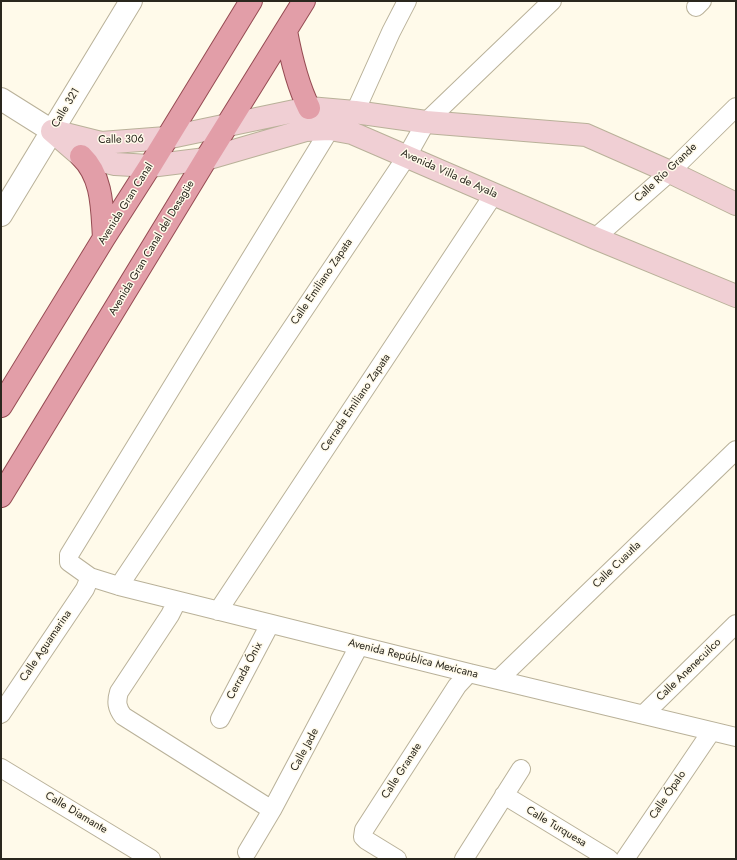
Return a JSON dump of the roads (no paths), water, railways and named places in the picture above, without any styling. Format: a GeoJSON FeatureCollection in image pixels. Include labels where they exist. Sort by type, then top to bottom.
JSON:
{"type":"FeatureCollection","features":[{"type":"Feature","properties":{"kind":"main road","name":"Avenida Gran Canal"},"geometry":{"type":"LineString","coordinates":[[1,406],[251,1]]}},
{"type":"Feature","properties":{"kind":"main road","name":"Avenida Gran Canal del Desagüe"},"geometry":{"type":"LineString","coordinates":[[1,496],[304,1]]}},
{"type":"Feature","properties":{"kind":"main road"},"geometry":{"type":"LineString","coordinates":[[286,31],[289,50],[301,91],[309,108]]}},
{"type":"Feature","properties":{"kind":"main road"},"geometry":{"type":"LineString","coordinates":[[166,138],[309,108],[355,112],[426,122],[586,135],[670,172],[736,204]]}},
{"type":"Feature","properties":{"kind":"main road","name":"Avenida Villa de Ayala"},"geometry":{"type":"LineString","coordinates":[[150,166],[206,159],[306,130],[330,129],[352,133],[595,238],[736,296]]}},
{"type":"Feature","properties":{"kind":"main road","name":"Calle 306"},"geometry":{"type":"LineString","coordinates":[[52,131],[101,143],[166,138]]}},
{"type":"Feature","properties":{"kind":"main road","name":"Calle 306"},"geometry":{"type":"LineString","coordinates":[[52,131],[81,156],[115,164],[150,166]]}},
{"type":"Feature","properties":{"kind":"main road"},"geometry":{"type":"LineString","coordinates":[[81,156],[86,161],[95,177],[101,197],[104,238]]}},
{"type":"Feature","properties":{"kind":"street","name":"Calle 321"},"geometry":{"type":"LineString","coordinates":[[1,215],[131,1]]}},
{"type":"Feature","properties":{"kind":"street"},"geometry":{"type":"LineString","coordinates":[[355,112],[391,32],[407,1]]}},
{"type":"Feature","properties":{"kind":"street","name":"Calle Emiliano Zapata"},"geometry":{"type":"LineString","coordinates":[[119,586],[407,156],[426,122],[552,1]]}},
{"type":"Feature","properties":{"kind":"street","name":"Calle 306"},"geometry":{"type":"LineString","coordinates":[[1,99],[52,131]]}},
{"type":"Feature","properties":{"kind":"street","name":"Calle Río Grande"},"geometry":{"type":"LineString","coordinates":[[595,238],[670,172],[736,107]]}},
{"type":"Feature","properties":{"kind":"street","name":"Avenida República Mexicana"},"geometry":{"type":"LineString","coordinates":[[330,129],[69,555],[68,558],[71,564],[90,577],[119,586],[469,673],[736,737]]}},
{"type":"Feature","properties":{"kind":"street","name":"Cerrada Emiliano Zapata"},"geometry":{"type":"LineString","coordinates":[[218,611],[494,194]]}},
{"type":"Feature","properties":{"kind":"street","name":"Calle Cuautla"},"geometry":{"type":"LineString","coordinates":[[498,680],[736,450]]}},
{"type":"Feature","properties":{"kind":"street","name":"Calle Aguamarina"},"geometry":{"type":"LineString","coordinates":[[1,714],[85,589],[90,577]]}},
{"type":"Feature","properties":{"kind":"street"},"geometry":{"type":"LineString","coordinates":[[177,601],[170,615],[119,692],[117,705],[123,716],[272,810]]}},
{"type":"Feature","properties":{"kind":"street","name":"Cerrada Ónix"},"geometry":{"type":"LineString","coordinates":[[220,719],[270,624]]}},
{"type":"Feature","properties":{"kind":"street","name":"Calle Anenecuilco"},"geometry":{"type":"LineString","coordinates":[[643,715],[736,624]]}},
{"type":"Feature","properties":{"kind":"street","name":"Calle Jade"},"geometry":{"type":"LineString","coordinates":[[247,852],[272,810],[359,646]]}},
{"type":"Feature","properties":{"kind":"street","name":"Calle Granate"},"geometry":{"type":"LineString","coordinates":[[398,859],[366,840],[363,837],[364,830],[457,686],[469,673]]}},
{"type":"Feature","properties":{"kind":"street","name":"Calle Ópalo"},"geometry":{"type":"LineString","coordinates":[[625,859],[711,732]]}},
{"type":"Feature","properties":{"kind":"street","name":"Calle Diamante"},"geometry":{"type":"LineString","coordinates":[[1,768],[151,859]]}},
{"type":"Feature","properties":{"kind":"street"},"geometry":{"type":"LineString","coordinates":[[464,859],[521,769]]}},
{"type":"Feature","properties":{"kind":"street","name":"Calle Turquesa"},"geometry":{"type":"LineString","coordinates":[[504,795],[609,859]]}}]}
